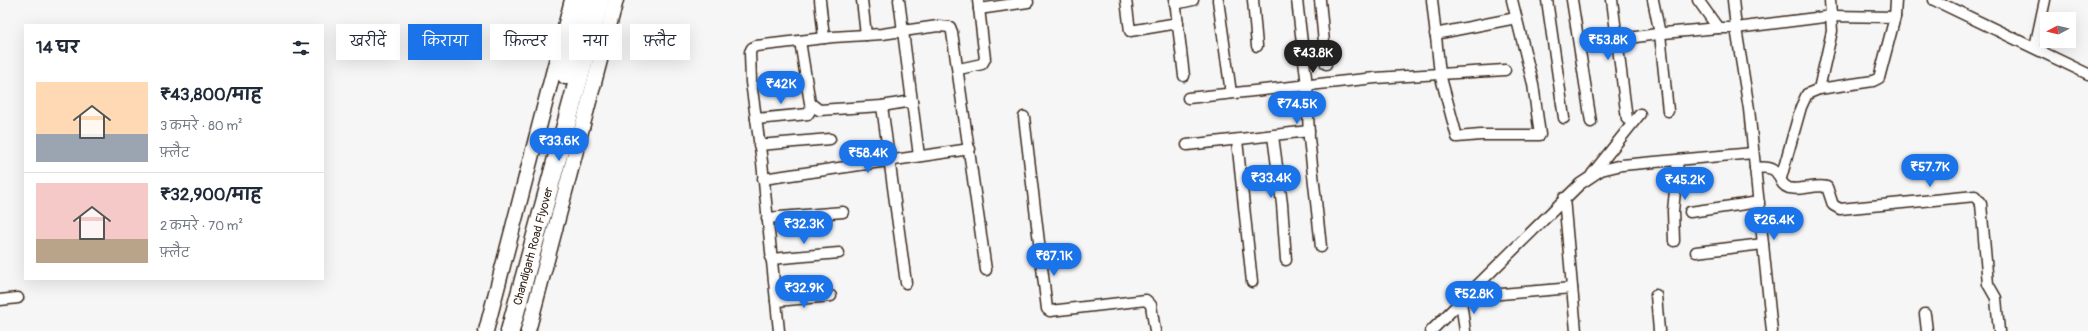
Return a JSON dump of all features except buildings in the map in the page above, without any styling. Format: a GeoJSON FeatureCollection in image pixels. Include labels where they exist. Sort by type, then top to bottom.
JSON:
{"type":"FeatureCollection","features":[{"type":"Feature","properties":{"kind":"highway","name":"Chandigarh Road Flyover"},"geometry":{"type":"LineString","coordinates":[[507,328],[586,0]]}},
{"type":"Feature","properties":{"kind":"highway","name":"Chandigarh Road Flyover"},"geometry":{"type":"LineString","coordinates":[[507,328],[600,0]]}},
{"type":"Feature","properties":{"kind":"main road"},"geometry":{"type":"LineString","coordinates":[[486,331],[572,0]]}},
{"type":"Feature","properties":{"kind":"main road"},"geometry":{"type":"LineString","coordinates":[[528,331],[616,0]]}},
{"type":"Feature","properties":{"kind":"street"},"geometry":{"type":"LineString","coordinates":[[820,0],[824,38]]}},
{"type":"Feature","properties":{"kind":"street"},"geometry":{"type":"LineString","coordinates":[[862,0],[866,35]]}},
{"type":"Feature","properties":{"kind":"street"},"geometry":{"type":"LineString","coordinates":[[900,0],[919,156]]}},
{"type":"Feature","properties":{"kind":"street"},"geometry":{"type":"LineString","coordinates":[[1126,0],[1130,31],[1178,23]]}},
{"type":"Feature","properties":{"kind":"street"},"geometry":{"type":"LineString","coordinates":[[1184,76],[1175,2],[1193,0]]}},
{"type":"Feature","properties":{"kind":"street"},"geometry":{"type":"LineString","coordinates":[[1218,0],[1231,93]]}},
{"type":"Feature","properties":{"kind":"street"},"geometry":{"type":"LineString","coordinates":[[1253,0],[1257,46]]}},
{"type":"Feature","properties":{"kind":"street"},"geometry":{"type":"LineString","coordinates":[[1297,0],[1321,247]]}},
{"type":"Feature","properties":{"kind":"street"},"geometry":{"type":"LineString","coordinates":[[1320,0],[1326,64]]}},
{"type":"Feature","properties":{"kind":"street"},"geometry":{"type":"LineString","coordinates":[[1432,0],[1440,74],[1456,137],[1482,134],[1540,135],[1533,84],[1512,0]]}},
{"type":"Feature","properties":{"kind":"street"},"geometry":{"type":"LineString","coordinates":[[1547,0],[1564,118]]}},
{"type":"Feature","properties":{"kind":"street"},"geometry":{"type":"LineString","coordinates":[[1572,0],[1591,122]]}},
{"type":"Feature","properties":{"kind":"street"},"geometry":{"type":"LineString","coordinates":[[1612,0],[1627,120]]}},
{"type":"Feature","properties":{"kind":"street"},"geometry":{"type":"LineString","coordinates":[[1653,0],[1660,34],[1668,111]]}},
{"type":"Feature","properties":{"kind":"street"},"geometry":{"type":"LineString","coordinates":[[1698,0],[1718,28]]}},
{"type":"Feature","properties":{"kind":"street"},"geometry":{"type":"LineString","coordinates":[[1733,0],[1754,153],[1772,331]]}},
{"type":"Feature","properties":{"kind":"street"},"geometry":{"type":"LineString","coordinates":[[1820,89],[1832,31],[1830,0]]}},
{"type":"Feature","properties":{"kind":"street"},"geometry":{"type":"LineString","coordinates":[[1781,178],[1804,98],[1807,94],[1820,89],[1878,80],[1895,17],[1896,0]]}},
{"type":"Feature","properties":{"kind":"street"},"geometry":{"type":"LineString","coordinates":[[1934,0],[2035,47],[2088,74]]}},
{"type":"Feature","properties":{"kind":"street"},"geometry":{"type":"LineString","coordinates":[[2035,47],[2045,0]]}},
{"type":"Feature","properties":{"kind":"street"},"geometry":{"type":"LineString","coordinates":[[959,70],[982,64],[985,59],[978,4],[1028,2]]}},
{"type":"Feature","properties":{"kind":"street"},"geometry":{"type":"LineString","coordinates":[[1580,45],[1616,39],[1718,28],[1736,28],[1832,16],[1895,17]]}},
{"type":"Feature","properties":{"kind":"street"},"geometry":{"type":"LineString","coordinates":[[1435,34],[1516,18]]}},
{"type":"Feature","properties":{"kind":"street"},"geometry":{"type":"LineString","coordinates":[[779,331],[751,82],[750,52],[752,48],[760,45],[866,35],[938,26],[950,27],[959,70],[986,270]]}},
{"type":"Feature","properties":{"kind":"street"},"geometry":{"type":"LineString","coordinates":[[800,41],[810,104],[819,110],[882,106],[912,101]]}},
{"type":"Feature","properties":{"kind":"street"},"geometry":{"type":"LineString","coordinates":[[1188,98],[1375,78],[1505,70]]}},
{"type":"Feature","properties":{"kind":"street"},"geometry":{"type":"LineString","coordinates":[[756,119],[808,114],[813,106]]}},
{"type":"Feature","properties":{"kind":"street"},"geometry":{"type":"LineString","coordinates":[[882,106],[906,283]]}},
{"type":"Feature","properties":{"kind":"street"},"geometry":{"type":"LineString","coordinates":[[1590,177],[1640,114]]}},
{"type":"Feature","properties":{"kind":"street"},"geometry":{"type":"LineString","coordinates":[[1024,117],[1047,309],[1050,311],[1146,300],[1151,305],[1155,331]]}},
{"type":"Feature","properties":{"kind":"street"},"geometry":{"type":"LineString","coordinates":[[1187,145],[1309,131]]}},
{"type":"Feature","properties":{"kind":"street"},"geometry":{"type":"LineString","coordinates":[[1273,136],[1282,204],[1286,260]]}},
{"type":"Feature","properties":{"kind":"street"},"geometry":{"type":"LineString","coordinates":[[759,146],[830,139]]}},
{"type":"Feature","properties":{"kind":"street"},"geometry":{"type":"LineString","coordinates":[[1237,140],[1252,282]]}},
{"type":"Feature","properties":{"kind":"street"},"geometry":{"type":"LineString","coordinates":[[763,179],[970,149]]}},
{"type":"Feature","properties":{"kind":"street"},"geometry":{"type":"LineString","coordinates":[[1431,331],[1564,198],[1590,177],[1610,167],[1622,164],[1754,153]]}},
{"type":"Feature","properties":{"kind":"street"},"geometry":{"type":"LineString","coordinates":[[1674,241],[1673,211],[1678,160]]}},
{"type":"Feature","properties":{"kind":"street"},"geometry":{"type":"LineString","coordinates":[[1755,168],[1770,167],[1781,178],[1785,186],[1793,188],[1826,187],[1833,206],[1840,209],[1975,196],[1981,204],[1988,284],[1996,298],[1999,331]]}},
{"type":"Feature","properties":{"kind":"street"},"geometry":{"type":"LineString","coordinates":[[1564,198],[1576,331]]}},
{"type":"Feature","properties":{"kind":"street"},"geometry":{"type":"LineString","coordinates":[[1690,212],[1759,202]]}},
{"type":"Feature","properties":{"kind":"street"},"geometry":{"type":"LineString","coordinates":[[767,218],[843,212]]}},
{"type":"Feature","properties":{"kind":"street"},"geometry":{"type":"LineString","coordinates":[[1696,252],[1763,244]]}},
{"type":"Feature","properties":{"kind":"street"},"geometry":{"type":"LineString","coordinates":[[771,259],[839,253]]}},
{"type":"Feature","properties":{"kind":"street"},"geometry":{"type":"LineString","coordinates":[[1463,299],[1572,288]]}},
{"type":"Feature","properties":{"kind":"street"},"geometry":{"type":"LineString","coordinates":[[1656,295],[1659,331]]}},
{"type":"Feature","properties":{"kind":"street"},"geometry":{"type":"LineString","coordinates":[[776,301],[831,296]]}},
{"type":"Feature","properties":{"kind":"street"},"geometry":{"type":"LineString","coordinates":[[0,300],[18,298]]}},
{"type":"Feature","properties":{"kind":"street"},"geometry":{"type":"LineString","coordinates":[[1463,299],[1465,331]]}},
{"type":"Feature","properties":{"kind":"street"},"geometry":{"type":"LineString","coordinates":[[1925,314],[1927,331]]}}]}
